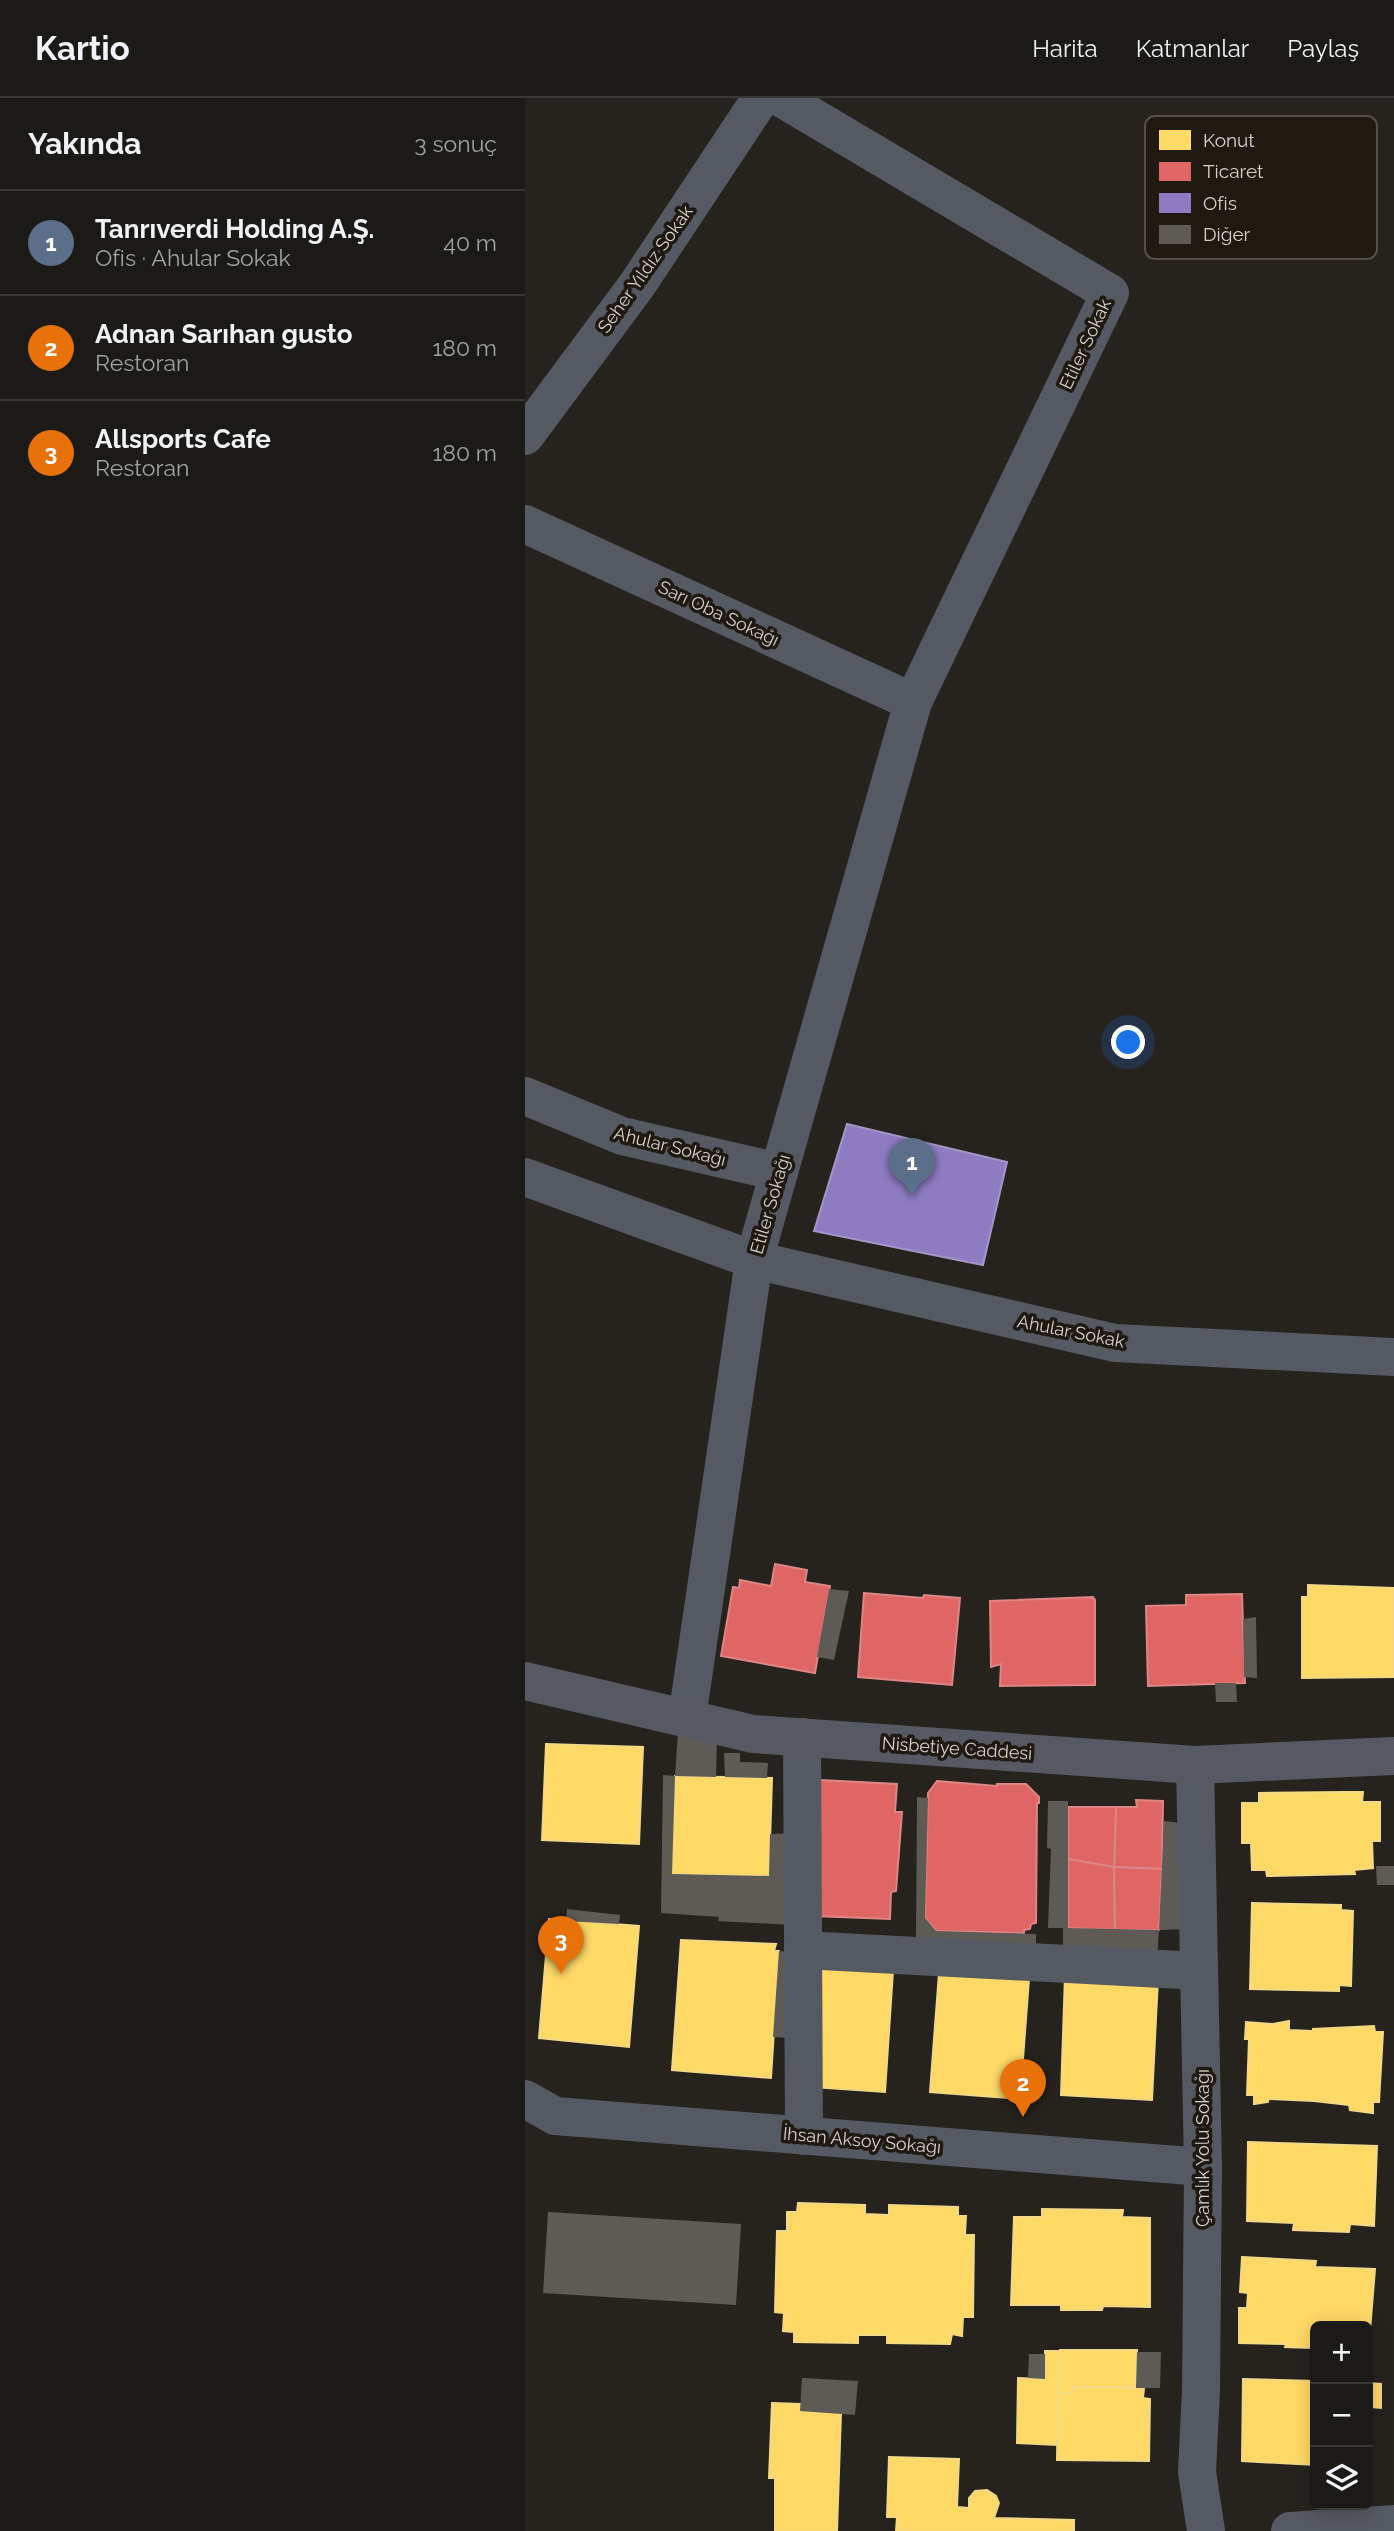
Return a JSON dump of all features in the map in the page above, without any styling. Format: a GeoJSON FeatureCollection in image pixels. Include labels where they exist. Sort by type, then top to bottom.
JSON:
{"type":"FeatureCollection","features":[{"type":"Feature","properties":{"kind":"main road","name":"Nisbetiye Caddesi"},"geometry":{"type":"LineString","coordinates":[[525,1681],[753,1734],[1195,1765],[1394,1756]]}},
{"type":"Feature","properties":{"kind":"street","name":"Seher Yıldız Sokak"},"geometry":{"type":"LineString","coordinates":[[525,436],[636,285],[761,98]]}},
{"type":"Feature","properties":{"kind":"street","name":"Etiler Sokak"},"geometry":{"type":"LineString","coordinates":[[781,98],[1110,293],[913,702]]}},
{"type":"Feature","properties":{"kind":"street","name":"Sarı Oba Sokağı"},"geometry":{"type":"LineString","coordinates":[[525,524],[913,702]]}},
{"type":"Feature","properties":{"kind":"street","name":"Etiler Sokağı"},"geometry":{"type":"LineString","coordinates":[[687,1718],[754,1260],[913,702]]}},
{"type":"Feature","properties":{"kind":"street","name":"Ahular Sokağı"},"geometry":{"type":"LineString","coordinates":[[525,1096],[622,1136],[779,1172]]}},
{"type":"Feature","properties":{"kind":"street"},"geometry":{"type":"LineString","coordinates":[[525,1177],[754,1260]]}},
{"type":"Feature","properties":{"kind":"street","name":"Ahular Sokak"},"geometry":{"type":"LineString","coordinates":[[754,1260],[1115,1343],[1394,1357]]}},
{"type":"Feature","properties":{"kind":"street"},"geometry":{"type":"LineString","coordinates":[[802,1737],[804,2136]]}},
{"type":"Feature","properties":{"kind":"street","name":"Çamlık Yolu Sokağı"},"geometry":{"type":"LineString","coordinates":[[1195,1765],[1203,2167],[1201,2390],[1197,2472],[1206,2531]]}},
{"type":"Feature","properties":{"kind":"street"},"geometry":{"type":"LineString","coordinates":[[803,1950],[1199,1971]]}},
{"type":"Feature","properties":{"kind":"street","name":"İhsan Aksoy Sokağı"},"geometry":{"type":"LineString","coordinates":[[525,2099],[555,2116],[1203,2167]]}},
{"type":"Feature","properties":{"kind":"street"},"geometry":{"type":"LineString","coordinates":[[1290,2531],[1394,2524]]}},
{"type":"Feature","properties":{"kind":"building: Konut"},"geometry":{"type":"Polygon","coordinates":[[[1308,1585],[1394,1588],[1394,1677],[1302,1678],[1302,1597],[1308,1597],[1308,1585]]]}},
{"type":"Feature","properties":{"kind":"building: Konut"},"geometry":{"type":"Polygon","coordinates":[[[546,1744],[643,1747],[639,1844],[542,1840],[546,1744]]]}},
{"type":"Feature","properties":{"kind":"building: Konut"},"geometry":{"type":"Polygon","coordinates":[[[675,1776],[772,1778],[769,1876],[672,1874],[675,1776]]]}},
{"type":"Feature","properties":{"kind":"building: Konut"},"geometry":{"type":"Polygon","coordinates":[[[1363,1792],[1362,1802],[1380,1802],[1380,1841],[1372,1841],[1373,1868],[1354,1870],[1355,1874],[1267,1876],[1266,1870],[1252,1870],[1251,1843],[1242,1843],[1242,1803],[1259,1803],[1259,1793],[1363,1792]]]}},
{"type":"Feature","properties":{"kind":"building: Konut"},"geometry":{"type":"Polygon","coordinates":[[[1252,1903],[1341,1905],[1341,1910],[1353,1911],[1351,1986],[1339,1985],[1339,1991],[1250,1989],[1252,1903]]]}},
{"type":"Feature","properties":{"kind":"building: Konut"},"geometry":{"type":"Polygon","coordinates":[[[549,1919],[639,1926],[629,2047],[539,2038],[549,1919]]]}},
{"type":"Feature","properties":{"kind":"building: Konut"},"geometry":{"type":"Polygon","coordinates":[[[681,1940],[776,1944],[774,1951],[779,1951],[771,2078],[672,2070],[681,1940]]]}},
{"type":"Feature","properties":{"kind":"building: Konut"},"geometry":{"type":"Polygon","coordinates":[[[821,1955],[893,1971],[885,2092],[813,2087],[821,1955]]]}},
{"type":"Feature","properties":{"kind":"building: Konut"},"geometry":{"type":"Polygon","coordinates":[[[939,1973],[1029,1979],[1020,2099],[930,2092],[939,1973]]]}},
{"type":"Feature","properties":{"kind":"building: Konut"},"geometry":{"type":"Polygon","coordinates":[[[1065,1975],[1158,1978],[1152,2100],[1061,2095],[1065,1975]]]}},
{"type":"Feature","properties":{"kind":"building: Konut"},"geometry":{"type":"Polygon","coordinates":[[[1289,2021],[1289,2030],[1313,2031],[1374,2026],[1375,2032],[1383,2032],[1379,2102],[1373,2102],[1373,2113],[1350,2110],[1349,2105],[1314,2101],[1268,2099],[1268,2102],[1254,2104],[1254,2095],[1247,2095],[1249,2039],[1245,2039],[1246,2022],[1273,2024],[1289,2021]]]}},
{"type":"Feature","properties":{"kind":"building: Konut"},"geometry":{"type":"Polygon","coordinates":[[[1248,2142],[1377,2146],[1374,2226],[1350,2224],[1349,2232],[1293,2230],[1294,2223],[1247,2221],[1248,2142]]]}},
{"type":"Feature","properties":{"kind":"building: Konut"},"geometry":{"type":"Polygon","coordinates":[[[798,2203],[865,2205],[865,2214],[889,2215],[889,2205],[958,2207],[958,2216],[966,2216],[965,2235],[974,2235],[973,2317],[963,2317],[962,2336],[952,2334],[950,2344],[887,2343],[887,2335],[858,2335],[858,2343],[794,2342],[794,2332],[783,2331],[784,2313],[775,2312],[777,2231],[787,2231],[787,2212],[797,2212],[798,2203]]]}},
{"type":"Feature","properties":{"kind":"building: Konut"},"geometry":{"type":"Polygon","coordinates":[[[1042,2209],[1123,2210],[1122,2217],[1150,2218],[1150,2307],[1103,2306],[1102,2310],[1061,2310],[1061,2305],[1011,2305],[1014,2217],[1042,2217],[1042,2209]]]}},
{"type":"Feature","properties":{"kind":"building: Konut"},"geometry":{"type":"Polygon","coordinates":[[[1242,2257],[1316,2261],[1315,2267],[1375,2269],[1371,2321],[1310,2321],[1310,2348],[1285,2347],[1286,2344],[1239,2343],[1239,2308],[1247,2308],[1248,2293],[1240,2292],[1242,2257]]]}},
{"type":"Feature","properties":{"kind":"building: Konut"},"geometry":{"type":"Polygon","coordinates":[[[1060,2350],[1137,2350],[1136,2388],[1073,2387],[1073,2393],[1058,2393],[1060,2350]]]}},
{"type":"Feature","properties":{"kind":"building: Konut"},"geometry":{"type":"Polygon","coordinates":[[[1045,2351],[1060,2351],[1057,2445],[1017,2443],[1018,2378],[1045,2379],[1045,2351]]]}},
{"type":"Feature","properties":{"kind":"building: Konut"},"geometry":{"type":"Polygon","coordinates":[[[1243,2379],[1310,2381],[1310,2465],[1242,2461],[1243,2379]]]}},
{"type":"Feature","properties":{"kind":"building: Konut"},"geometry":{"type":"Polygon","coordinates":[[[1373,2383],[1381,2384],[1381,2408],[1373,2407],[1373,2383]]]}},
{"type":"Feature","properties":{"kind":"building: Konut"},"geometry":{"type":"Polygon","coordinates":[[[1073,2387],[1144,2388],[1143,2398],[1150,2399],[1149,2461],[1057,2460],[1058,2393],[1073,2393],[1073,2387]]]}},
{"type":"Feature","properties":{"kind":"building: Konut"},"geometry":{"type":"Polygon","coordinates":[[[772,2403],[800,2404],[800,2411],[841,2413],[837,2531],[775,2531],[775,2478],[769,2478],[772,2403]]]}},
{"type":"Feature","properties":{"kind":"building: Konut"},"geometry":{"type":"Polygon","coordinates":[[[889,2457],[959,2459],[957,2507],[969,2508],[969,2498],[975,2491],[987,2490],[996,2496],[999,2503],[994,2518],[1074,2520],[1074,2531],[896,2531],[897,2517],[887,2517],[889,2457]]]}},
{"type":"Feature","properties":{"kind":"building: Ticaret"},"geometry":{"type":"Polygon","coordinates":[[[775,1564],[807,1570],[805,1582],[830,1586],[815,1673],[721,1656],[733,1587],[739,1588],[740,1580],[771,1586],[775,1564]]]}},
{"type":"Feature","properties":{"kind":"building: Ticaret"},"geometry":{"type":"Polygon","coordinates":[[[864,1593],[960,1598],[952,1685],[858,1677],[864,1593]]]}},
{"type":"Feature","properties":{"kind":"building: Ticaret"},"geometry":{"type":"Polygon","coordinates":[[[1242,1594],[1245,1683],[1148,1686],[1146,1606],[1186,1605],[1186,1595],[1242,1594]]]}},
{"type":"Feature","properties":{"kind":"building: Ticaret"},"geometry":{"type":"Polygon","coordinates":[[[1093,1597],[1095,1685],[1000,1686],[1001,1664],[991,1667],[990,1601],[1093,1597]]]}},
{"type":"Feature","properties":{"kind":"building: Ticaret"},"geometry":{"type":"Polygon","coordinates":[[[820,1780],[897,1784],[895,1812],[902,1812],[896,1891],[891,1892],[890,1919],[813,1916],[820,1780]]]}},
{"type":"Feature","properties":{"kind":"building: Ticaret"},"geometry":{"type":"Polygon","coordinates":[[[937,1781],[997,1786],[1026,1784],[1039,1797],[1036,1923],[1031,1924],[1030,1929],[1024,1930],[1024,1933],[936,1931],[925,1918],[928,1793],[937,1781]]]}},
{"type":"Feature","properties":{"kind":"building: Ticaret"},"geometry":{"type":"Polygon","coordinates":[[[1136,1800],[1163,1801],[1162,1869],[1114,1867],[1116,1807],[1137,1807],[1136,1800]]]}},
{"type":"Feature","properties":{"kind":"building: Ticaret"},"geometry":{"type":"Polygon","coordinates":[[[1068,1807],[1116,1807],[1114,1867],[1068,1859],[1068,1807]]]}},
{"type":"Feature","properties":{"kind":"building: Ticaret"},"geometry":{"type":"Polygon","coordinates":[[[1068,1859],[1114,1867],[1115,1930],[1068,1928],[1068,1859]]]}},
{"type":"Feature","properties":{"kind":"building: Ticaret"},"geometry":{"type":"Polygon","coordinates":[[[1114,1867],[1162,1869],[1159,1930],[1115,1930],[1114,1867]]]}},
{"type":"Feature","properties":{"kind":"building: Ofis"},"geometry":{"type":"Polygon","coordinates":[[[847,1124],[1007,1162],[983,1265],[814,1231],[847,1124]]]}},
{"type":"Feature","properties":{"kind":"building: Diğer"},"geometry":{"type":"Polygon","coordinates":[[[829,1589],[849,1591],[834,1660],[817,1657],[829,1589]]]}},
{"type":"Feature","properties":{"kind":"building: Diğer"},"geometry":{"type":"Polygon","coordinates":[[[1256,1617],[1257,1678],[1244,1677],[1243,1619],[1256,1617]]]}},
{"type":"Feature","properties":{"kind":"building: Diğer"},"geometry":{"type":"Polygon","coordinates":[[[1215,1683],[1236,1683],[1237,1702],[1216,1702],[1215,1683]]]}},
{"type":"Feature","properties":{"kind":"building: Diğer"},"geometry":{"type":"Polygon","coordinates":[[[678,1732],[717,1739],[716,1777],[675,1776],[678,1732]]]}},
{"type":"Feature","properties":{"kind":"building: Diğer"},"geometry":{"type":"Polygon","coordinates":[[[724,1753],[740,1753],[740,1762],[768,1763],[767,1778],[725,1777],[724,1753]]]}},
{"type":"Feature","properties":{"kind":"building: Diğer"},"geometry":{"type":"Polygon","coordinates":[[[663,1775],[675,1776],[672,1874],[769,1876],[770,1834],[795,1833],[793,1925],[718,1921],[719,1917],[661,1913],[663,1775]]]}},
{"type":"Feature","properties":{"kind":"building: Diğer"},"geometry":{"type":"Polygon","coordinates":[[[917,1797],[928,1798],[925,1918],[936,1931],[1036,1934],[1036,1946],[916,1939],[917,1797]]]}},
{"type":"Feature","properties":{"kind":"building: Diğer"},"geometry":{"type":"Polygon","coordinates":[[[1048,1801],[1068,1801],[1068,1928],[1159,1930],[1157,1958],[1063,1951],[1063,1928],[1048,1928],[1051,1849],[1047,1848],[1048,1801]]]}},
{"type":"Feature","properties":{"kind":"building: Diğer"},"geometry":{"type":"Polygon","coordinates":[[[1164,1821],[1189,1824],[1186,1929],[1159,1930],[1164,1821]]]}},
{"type":"Feature","properties":{"kind":"building: Diğer"},"geometry":{"type":"Polygon","coordinates":[[[1376,1866],[1394,1866],[1394,1885],[1377,1885],[1376,1866]]]}},
{"type":"Feature","properties":{"kind":"building: Diğer"},"geometry":{"type":"Polygon","coordinates":[[[567,1909],[620,1915],[619,1924],[566,1921],[567,1909]]]}},
{"type":"Feature","properties":{"kind":"building: Diğer"},"geometry":{"type":"Polygon","coordinates":[[[779,1951],[798,1953],[793,2038],[773,2037],[779,1951]]]}},
{"type":"Feature","properties":{"kind":"building: Diğer"},"geometry":{"type":"Polygon","coordinates":[[[548,2212],[741,2224],[736,2305],[543,2293],[548,2212]]]}},
{"type":"Feature","properties":{"kind":"building: Diğer"},"geometry":{"type":"Polygon","coordinates":[[[1137,2352],[1161,2352],[1160,2388],[1136,2388],[1137,2352]]]}},
{"type":"Feature","properties":{"kind":"building: Diğer"},"geometry":{"type":"Polygon","coordinates":[[[1029,2354],[1045,2354],[1045,2379],[1028,2378],[1029,2354]]]}},
{"type":"Feature","properties":{"kind":"building: Diğer"},"geometry":{"type":"Polygon","coordinates":[[[802,2378],[858,2381],[855,2415],[800,2411],[802,2378]]]}},
{"type":"Feature","properties":{"kind":"place","name":"Tanrıverdi Holding A.Ş."},"geometry":{"type":"Point","coordinates":[912,1196]}},
{"type":"Feature","properties":{"kind":"place","name":"Allsports Cafe"},"geometry":{"type":"Point","coordinates":[561,1974]}},
{"type":"Feature","properties":{"kind":"place","name":"Adnan Sarıhan gusto"},"geometry":{"type":"Point","coordinates":[1023,2117]}}]}
